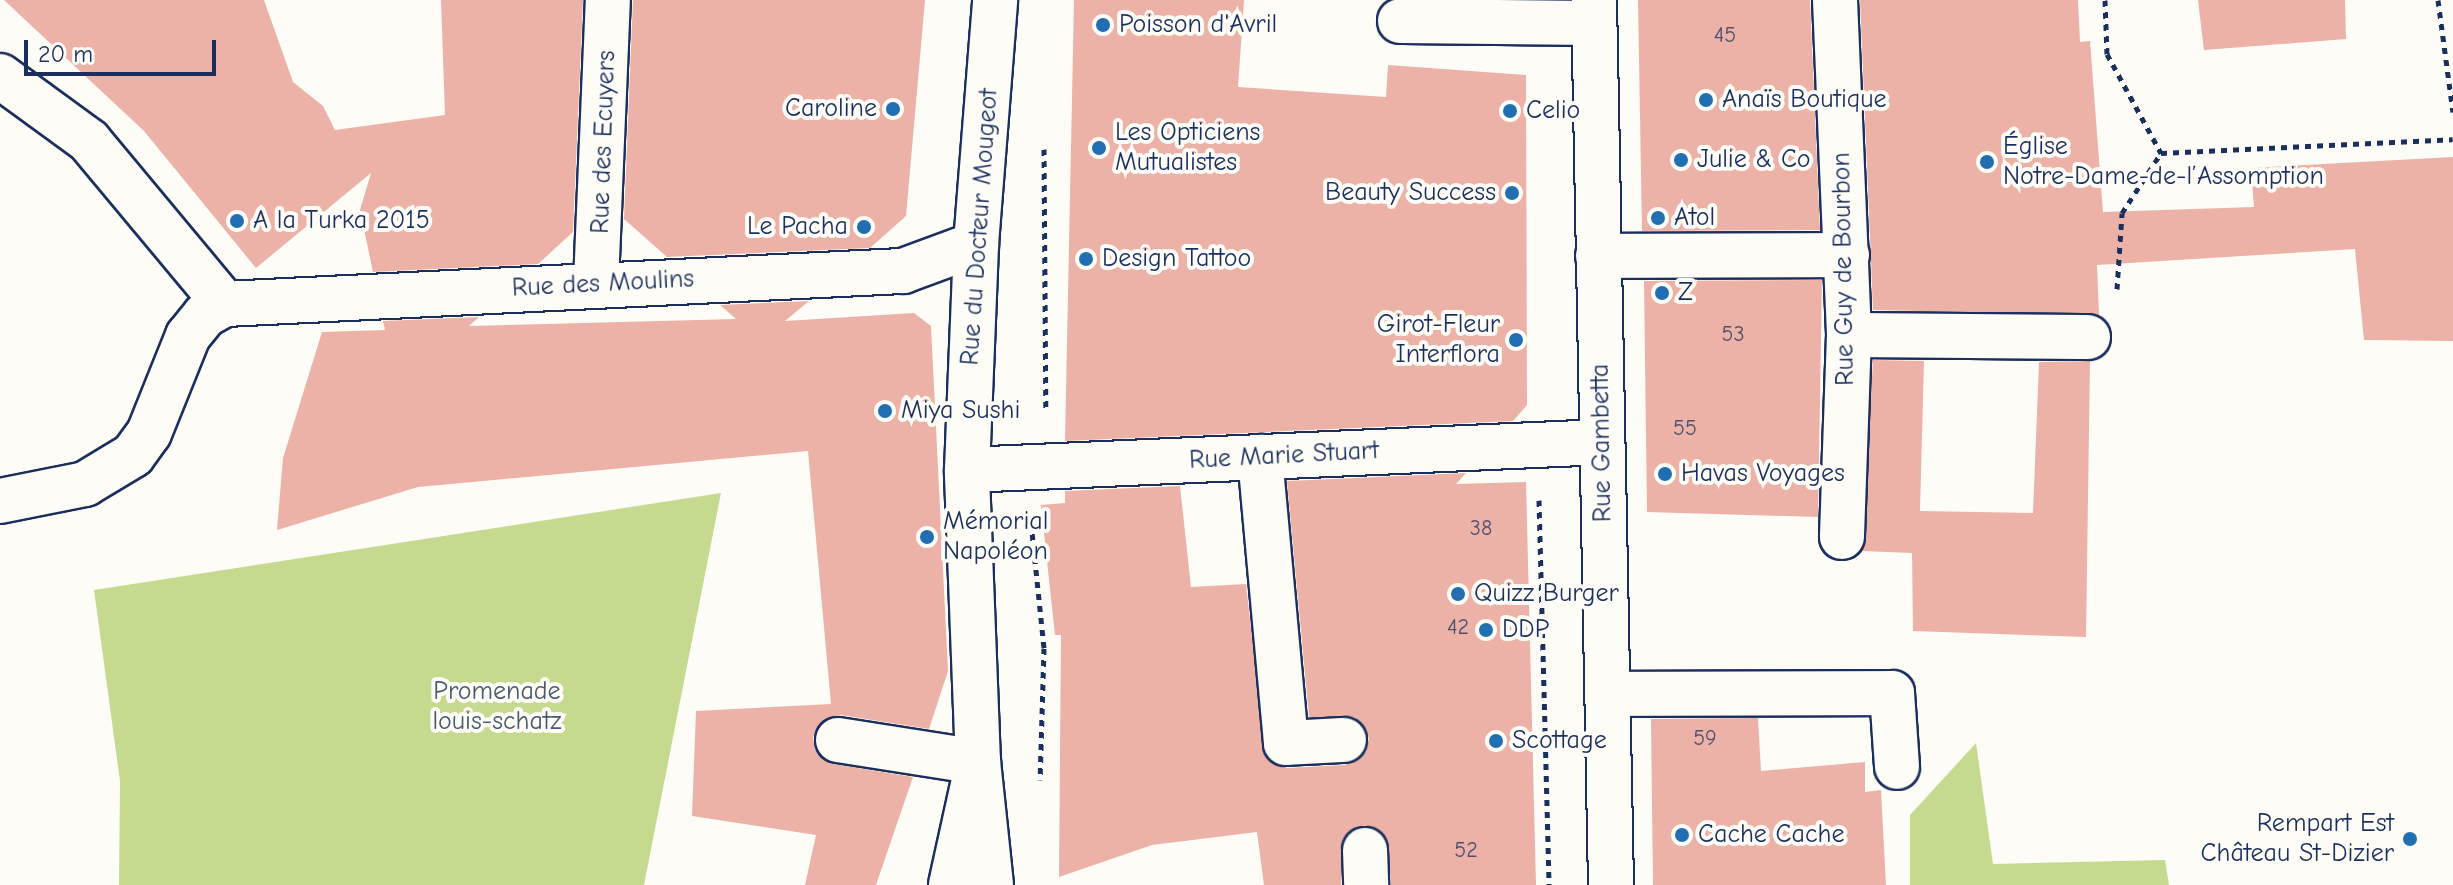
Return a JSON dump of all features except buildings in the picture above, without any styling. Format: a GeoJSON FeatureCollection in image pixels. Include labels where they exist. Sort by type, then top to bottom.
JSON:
{"type":"FeatureCollection","features":[{"type":"Feature","properties":{"kind":"street","name":"Rue des Ecuyers"},"geometry":{"type":"LineString","coordinates":[[596,283],[608,0]]}},
{"type":"Feature","properties":{"kind":"street","name":"Rue du Docteur Mougeot"},"geometry":{"type":"LineString","coordinates":[[991,885],[978,762],[967,470],[976,244],[995,0]]}},
{"type":"Feature","properties":{"kind":"street","name":"Rue Guy de Bourbon"},"geometry":{"type":"LineString","coordinates":[[1835,0],[1849,335],[1842,537]]}},
{"type":"Feature","properties":{"kind":"street"},"geometry":{"type":"LineString","coordinates":[[1400,21],[1594,12]]}},
{"type":"Feature","properties":{"kind":"street","name":"Rue Gambetta"},"geometry":{"type":"LineString","coordinates":[[1594,12],[1611,885]]}},
{"type":"Feature","properties":{"kind":"street"},"geometry":{"type":"LineString","coordinates":[[0,76],[89,141],[225,304],[205,315],[188,336],[149,433],[133,455],[85,484],[0,501]]}},
{"type":"Feature","properties":{"kind":"street","name":"Rue des Moulins"},"geometry":{"type":"LineString","coordinates":[[225,304],[596,283],[903,271],[976,244]]}},
{"type":"Feature","properties":{"kind":"street"},"geometry":{"type":"LineString","coordinates":[[1598,256],[1847,255]]}},
{"type":"Feature","properties":{"kind":"street"},"geometry":{"type":"LineString","coordinates":[[1849,335],[2088,337]]}},
{"type":"Feature","properties":{"kind":"street","name":"Rue Marie Stuart"},"geometry":{"type":"LineString","coordinates":[[967,470],[1602,442]]}},
{"type":"Feature","properties":{"kind":"street"},"geometry":{"type":"LineString","coordinates":[[1260,457],[1286,743],[1344,740]]}},
{"type":"Feature","properties":{"kind":"street"},"geometry":{"type":"LineString","coordinates":[[1607,694],[1892,693],[1897,767]]}},
{"type":"Feature","properties":{"kind":"street"},"geometry":{"type":"LineString","coordinates":[[838,740],[978,762],[951,885]]}},
{"type":"Feature","properties":{"kind":"path"},"geometry":{"type":"LineString","coordinates":[[2105,0],[2107,54],[2161,153]]}},
{"type":"Feature","properties":{"kind":"path"},"geometry":{"type":"LineString","coordinates":[[2438,0],[2453,112]]}},
{"type":"Feature","properties":{"kind":"path"},"geometry":{"type":"LineString","coordinates":[[1040,785],[1044,648],[1026,468],[1028,454],[1046,445],[1044,137]]}},
{"type":"Feature","properties":{"kind":"path"},"geometry":{"type":"LineString","coordinates":[[2161,153],[2453,139]]}},
{"type":"Feature","properties":{"kind":"path"},"geometry":{"type":"LineString","coordinates":[[2088,337],[2115,325],[2122,213],[2161,153]]}},
{"type":"Feature","properties":{"kind":"green space","name":"Promenade louis-schatz"},"geometry":{"type":"Polygon","coordinates":[[[721,493],[644,885],[119,885],[120,781],[94,590],[721,493]]]}},
{"type":"Feature","properties":{"kind":"green space"},"geometry":{"type":"Polygon","coordinates":[[[1976,743],[1993,864],[2165,860],[2169,885],[1910,885],[1910,815],[1976,743]]]}},
{"type":"Feature","properties":{"kind":"place","name":"Poisson d'Avril"},"geometry":{"type":"Point","coordinates":[1103,25]}},
{"type":"Feature","properties":{"kind":"place","name":"Anaïs Boutique"},"geometry":{"type":"Point","coordinates":[1706,100]}},
{"type":"Feature","properties":{"kind":"place","name":"Caroline"},"geometry":{"type":"Point","coordinates":[893,109]}},
{"type":"Feature","properties":{"kind":"place","name":"Celio"},"geometry":{"type":"Point","coordinates":[1510,111]}},
{"type":"Feature","properties":{"kind":"place","name":"Les Opticiens Mutualistes"},"geometry":{"type":"Point","coordinates":[1099,148]}},
{"type":"Feature","properties":{"kind":"place","name":"Julie & Co"},"geometry":{"type":"Point","coordinates":[1681,160]}},
{"type":"Feature","properties":{"kind":"place","name":"Église Notre-Dame-de-l’Assomption"},"geometry":{"type":"Point","coordinates":[1987,162]}},
{"type":"Feature","properties":{"kind":"place","name":"Beauty Success"},"geometry":{"type":"Point","coordinates":[1512,193]}},
{"type":"Feature","properties":{"kind":"place","name":"Atol"},"geometry":{"type":"Point","coordinates":[1658,218]}},
{"type":"Feature","properties":{"kind":"place","name":"A la Turka 2015"},"geometry":{"type":"Point","coordinates":[237,221]}},
{"type":"Feature","properties":{"kind":"place","name":"Le Pacha"},"geometry":{"type":"Point","coordinates":[864,227]}},
{"type":"Feature","properties":{"kind":"place","name":"Design Tattoo"},"geometry":{"type":"Point","coordinates":[1086,259]}},
{"type":"Feature","properties":{"kind":"place","name":"Z"},"geometry":{"type":"Point","coordinates":[1662,293]}},
{"type":"Feature","properties":{"kind":"place","name":"Girot-Fleur Interflora"},"geometry":{"type":"Point","coordinates":[1516,340]}},
{"type":"Feature","properties":{"kind":"place","name":"Miya Sushi"},"geometry":{"type":"Point","coordinates":[885,411]}},
{"type":"Feature","properties":{"kind":"place","name":"Havas Voyages"},"geometry":{"type":"Point","coordinates":[1665,474]}},
{"type":"Feature","properties":{"kind":"place","name":"Mémorial Napoléon"},"geometry":{"type":"Point","coordinates":[927,537]}},
{"type":"Feature","properties":{"kind":"place","name":"Quizz Burger"},"geometry":{"type":"Point","coordinates":[1458,594]}},
{"type":"Feature","properties":{"kind":"place","name":"DDP"},"geometry":{"type":"Point","coordinates":[1486,630]}},
{"type":"Feature","properties":{"kind":"place","name":"Scottage"},"geometry":{"type":"Point","coordinates":[1496,741]}},
{"type":"Feature","properties":{"kind":"place","name":"Cache Cache"},"geometry":{"type":"Point","coordinates":[1682,835]}},
{"type":"Feature","properties":{"kind":"place","name":"Rempart Est Château St-Dizier"},"geometry":{"type":"Point","coordinates":[2410,839]}}]}
